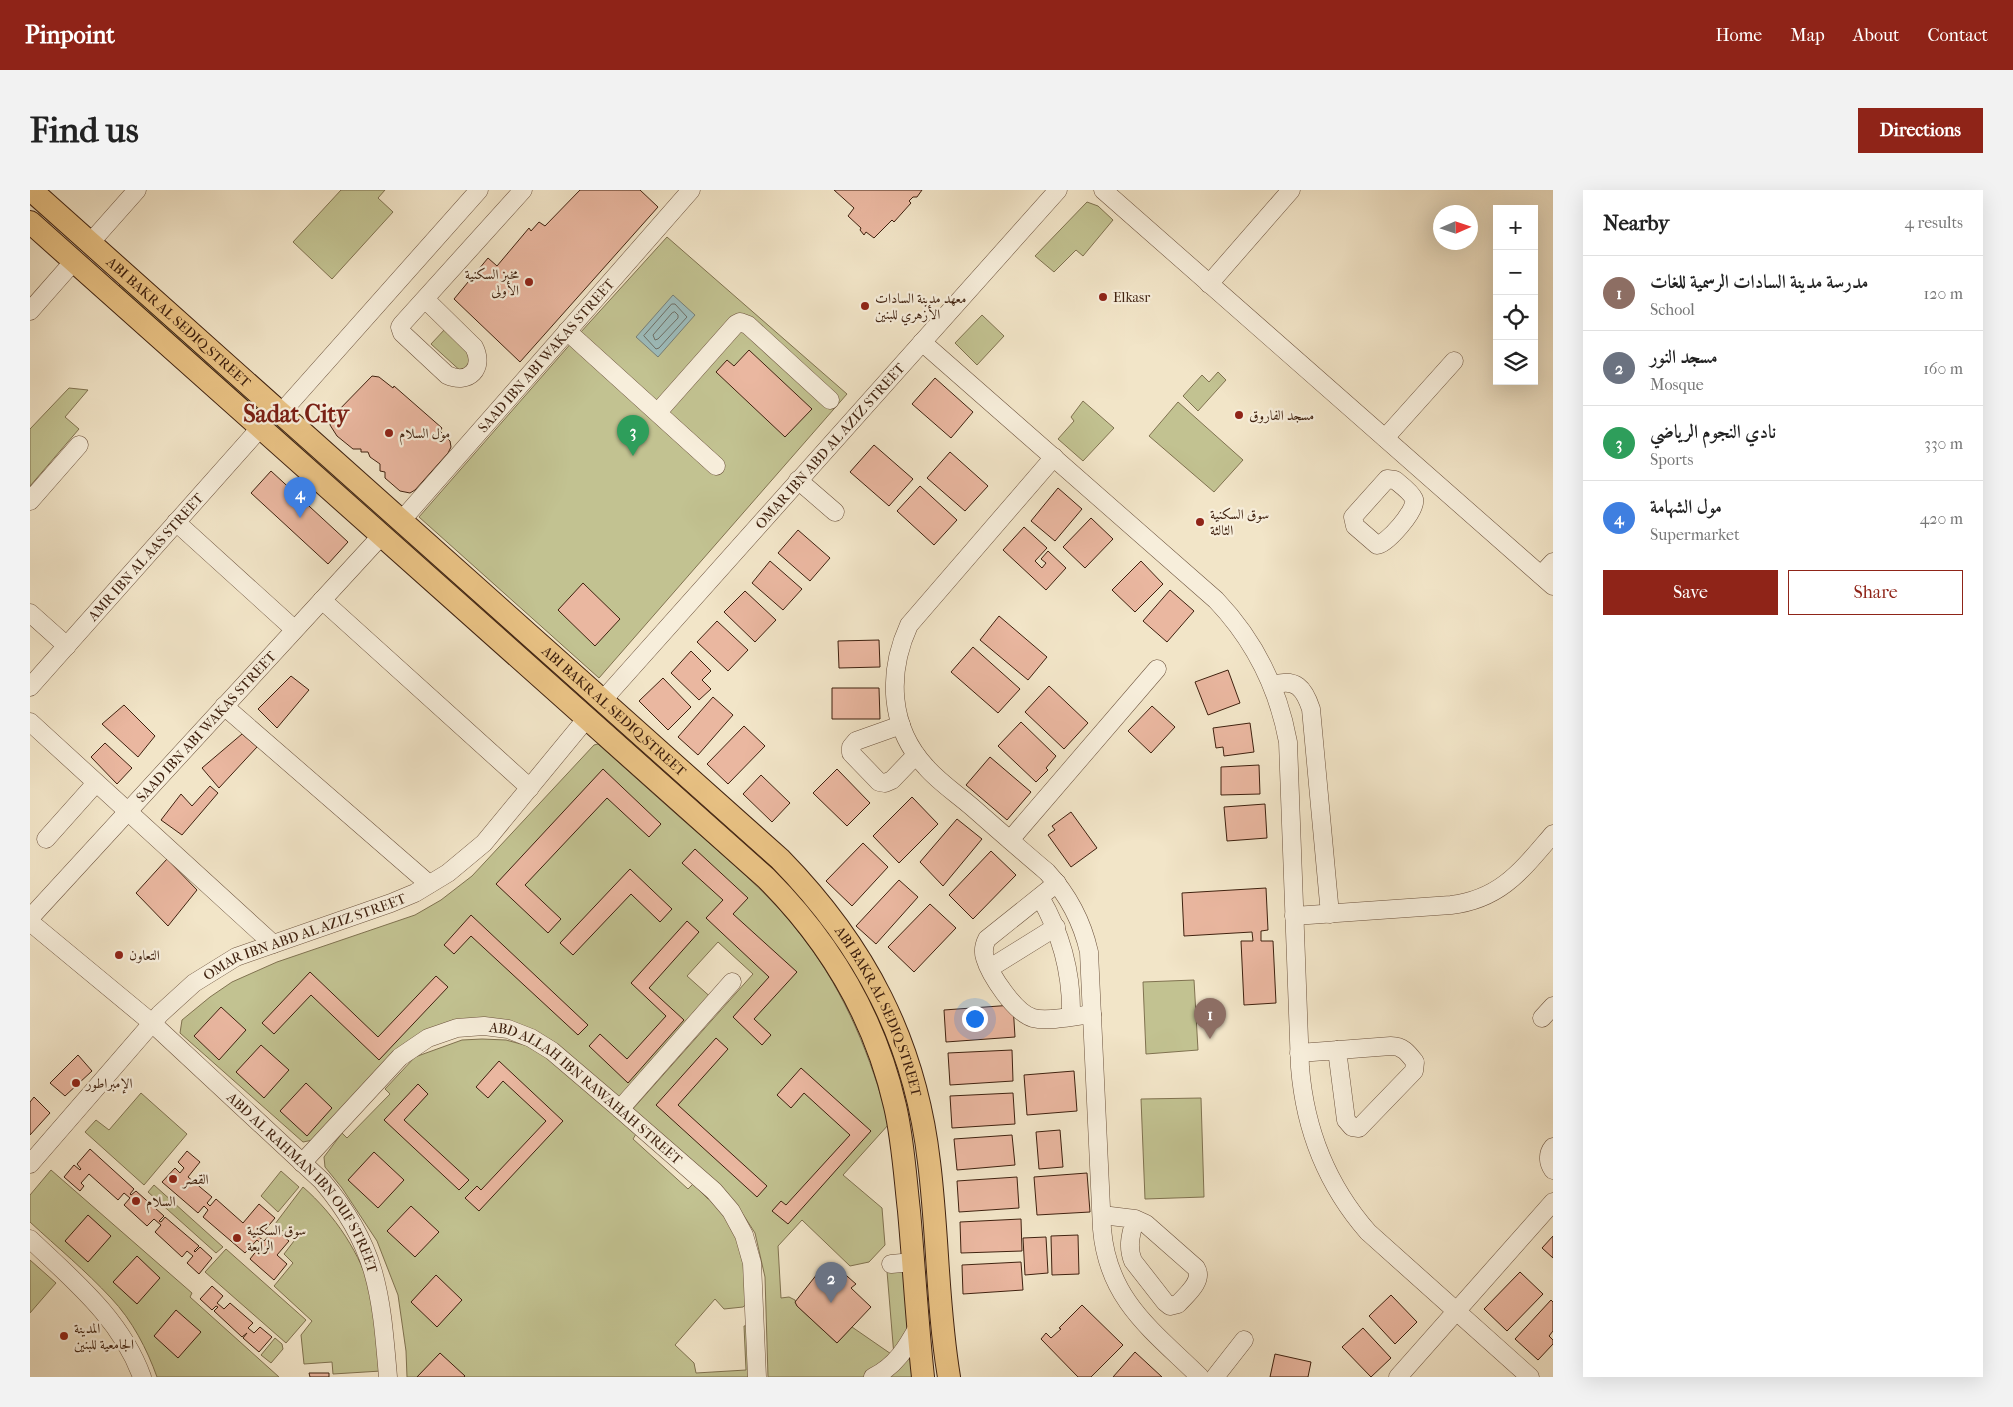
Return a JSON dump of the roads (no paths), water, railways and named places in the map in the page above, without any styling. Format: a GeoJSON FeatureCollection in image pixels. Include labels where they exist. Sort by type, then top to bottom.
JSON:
{"type":"FeatureCollection","features":[{"type":"Feature","properties":{"kind":"main road","name":"ABI BAKR AL SEDIQ STREET"},"geometry":{"type":"LineString","coordinates":[[31,190],[780,860],[804,884],[847,938],[866,968],[889,1014],[908,1062],[918,1096],[930,1164],[949,1377]]}},
{"type":"Feature","properties":{"kind":"main road","name":"ABI BAKR AL SEDIQ STREET"},"geometry":{"type":"LineString","coordinates":[[30,222],[766,878],[805,920],[831,955],[861,1008],[881,1057],[895,1105],[905,1168],[923,1377]]}},
{"type":"Feature","properties":{"kind":"main road"},"geometry":{"type":"LineString","coordinates":[[515,654],[529,636]]}},
{"type":"Feature","properties":{"kind":"main road"},"geometry":{"type":"LineString","coordinates":[[786,898],[804,884]]}},
{"type":"Feature","properties":{"kind":"main road"},"geometry":{"type":"LineString","coordinates":[[905,1168],[930,1164]]}},
{"type":"Feature","properties":{"kind":"street"},"geometry":{"type":"LineString","coordinates":[[280,414],[479,190]]}},
{"type":"Feature","properties":{"kind":"street"},"geometry":{"type":"LineString","coordinates":[[425,299],[474,346],[478,354],[478,362],[470,376],[462,379],[454,379],[447,376],[400,330],[402,324],[523,190]]}},
{"type":"Feature","properties":{"kind":"street","name":"SAAD IBN ABI WAKAS STREET"},"geometry":{"type":"LineString","coordinates":[[401,522],[691,190]]}},
{"type":"Feature","properties":{"kind":"street"},"geometry":{"type":"LineString","coordinates":[[1103,190],[1547,581],[1553,562]]}},
{"type":"Feature","properties":{"kind":"street"},"geometry":{"type":"LineString","coordinates":[[1209,284],[1291,190]]}},
{"type":"Feature","properties":{"kind":"street"},"geometry":{"type":"LineString","coordinates":[[90,243],[132,191]]}},
{"type":"Feature","properties":{"kind":"street","name":"OMAR IBN ABD AL AZIZ STREET"},"geometry":{"type":"LineString","coordinates":[[602,701],[922,342],[1052,192]]}},
{"type":"Feature","properties":{"kind":"street"},"geometry":{"type":"LineString","coordinates":[[30,311],[74,261]]}},
{"type":"Feature","properties":{"kind":"street"},"geometry":{"type":"LineString","coordinates":[[658,412],[736,324],[740,322],[748,325],[830,400]]}},
{"type":"Feature","properties":{"kind":"street"},"geometry":{"type":"LineString","coordinates":[[568,331],[716,466]]}},
{"type":"Feature","properties":{"kind":"street"},"geometry":{"type":"LineString","coordinates":[[922,342],[1216,600],[1247,637],[1273,685],[1288,742],[1301,1088],[1315,1147],[1333,1184],[1355,1217],[1368,1232],[1530,1377]]}},
{"type":"Feature","properties":{"kind":"street"},"geometry":{"type":"LineString","coordinates":[[1385,438],[1454,361]]}},
{"type":"Feature","properties":{"kind":"street","name":"AMR IBN AL AAS STREET"},"geometry":{"type":"LineString","coordinates":[[30,687],[261,427]]}},
{"type":"Feature","properties":{"kind":"street"},"geometry":{"type":"LineString","coordinates":[[30,501],[79,445]]}},
{"type":"Feature","properties":{"kind":"street"},"geometry":{"type":"LineString","coordinates":[[1054,457],[908,625],[894,674],[896,708],[900,725],[916,755],[927,768],[1058,883],[1074,909],[1089,952],[1105,1255],[1120,1292],[1136,1314],[1200,1377]]}},
{"type":"Feature","properties":{"kind":"street"},"geometry":{"type":"LineString","coordinates":[[1402,487],[1418,467]]}},
{"type":"Feature","properties":{"kind":"street"},"geometry":{"type":"LineString","coordinates":[[798,480],[835,512]]}},
{"type":"Feature","properties":{"kind":"street"},"geometry":{"type":"LineString","coordinates":[[176,522],[294,629]]}},
{"type":"Feature","properties":{"kind":"street","name":"SAAD IBN ABI WAKAS STREET"},"geometry":{"type":"LineString","coordinates":[[30,918],[382,535]]}},
{"type":"Feature","properties":{"kind":"street"},"geometry":{"type":"LineString","coordinates":[[322,600],[530,788]]}},
{"type":"Feature","properties":{"kind":"street"},"geometry":{"type":"LineString","coordinates":[[30,613],[67,646]]}},
{"type":"Feature","properties":{"kind":"street"},"geometry":{"type":"LineString","coordinates":[[1010,840],[1157,669]]}},
{"type":"Feature","properties":{"kind":"street"},"geometry":{"type":"LineString","coordinates":[[1273,685],[1284,681],[1293,683],[1304,694],[1312,709],[1330,914]]}},
{"type":"Feature","properties":{"kind":"street"},"geometry":{"type":"LineString","coordinates":[[224,706],[429,884]]}},
{"type":"Feature","properties":{"kind":"street","name":"OMAR IBN ABD AL AZIZ STREET"},"geometry":{"type":"LineString","coordinates":[[30,1164],[152,1023],[182,992],[207,973],[236,958],[391,903],[429,884],[466,859],[484,843],[587,718]]}},
{"type":"Feature","properties":{"kind":"street"},"geometry":{"type":"LineString","coordinates":[[30,722],[273,944]]}},
{"type":"Feature","properties":{"kind":"street"},"geometry":{"type":"LineString","coordinates":[[900,725],[856,741],[851,747],[852,753],[879,782],[885,783],[892,780],[916,755]]}},
{"type":"Feature","properties":{"kind":"street"},"geometry":{"type":"LineString","coordinates":[[46,839],[96,783]]}},
{"type":"Feature","properties":{"kind":"street"},"geometry":{"type":"LineString","coordinates":[[1294,916],[1451,905],[1476,900],[1500,889],[1510,881],[1553,834]]}},
{"type":"Feature","properties":{"kind":"street"},"geometry":{"type":"LineString","coordinates":[[1058,883],[987,939],[984,953],[1005,994],[1024,1014],[1038,1019],[1092,1014]]}},
{"type":"Feature","properties":{"kind":"street"},"geometry":{"type":"LineString","coordinates":[[1040,898],[1056,927],[1067,960],[1070,979],[1071,1016]]}},
{"type":"Feature","properties":{"kind":"street","name":"ABD AL RAHMAN IBN OUF STREET"},"geometry":{"type":"LineString","coordinates":[[30,922],[152,1023],[322,1181],[336,1198],[359,1235],[368,1255],[381,1305],[388,1377]]}},
{"type":"Feature","properties":{"kind":"street"},"geometry":{"type":"LineString","coordinates":[[990,968],[1056,927]]}},
{"type":"Feature","properties":{"kind":"street"},"geometry":{"type":"LineString","coordinates":[[620,1109],[732,982]]}},
{"type":"Feature","properties":{"kind":"street","name":"ABD ALLAH IBN RAWAHAH STREET"},"geometry":{"type":"LineString","coordinates":[[302,1163],[400,1057],[428,1038],[457,1028],[484,1026],[508,1029],[531,1038],[552,1051],[723,1200],[738,1222],[749,1249],[752,1263],[761,1375]]}},
{"type":"Feature","properties":{"kind":"street"},"geometry":{"type":"LineString","coordinates":[[1299,1053],[1337,1050],[1396,1046],[1404,1049],[1416,1062],[1414,1071],[1359,1128],[1352,1127],[1346,1120],[1337,1050]]}},
{"type":"Feature","properties":{"kind":"street"},"geometry":{"type":"LineString","coordinates":[[1553,1147],[1549,1155],[1553,1170]]}},
{"type":"Feature","properties":{"kind":"street"},"geometry":{"type":"LineString","coordinates":[[1398,1377],[1553,1202]]}},
{"type":"Feature","properties":{"kind":"street"},"geometry":{"type":"LineString","coordinates":[[1102,1215],[1135,1219],[1146,1224],[1198,1271],[1197,1280],[1178,1304],[1170,1306],[1165,1302],[1133,1261],[1130,1254],[1129,1240],[1135,1219]]}},
{"type":"Feature","properties":{"kind":"street"},"geometry":{"type":"LineString","coordinates":[[30,1239],[108,1317],[130,1349],[142,1377]]}},
{"type":"Feature","properties":{"kind":"street"},"geometry":{"type":"LineString","coordinates":[[891,1264],[913,1262]]}},
{"type":"Feature","properties":{"kind":"street"},"geometry":{"type":"LineString","coordinates":[[873,1377],[883,1372],[902,1354],[919,1326]]}},
{"type":"Feature","properties":{"kind":"street"},"geometry":{"type":"LineString","coordinates":[[1215,1377],[1244,1340]]}},
{"type":"Feature","properties":{"kind":"water"},"geometry":{"type":"Polygon","coordinates":[[[673,295],[695,315],[658,357],[636,337],[673,295]]]}},
{"type":"Feature","properties":{"kind":"place","name":"مخبز السكنية الأولى"},"geometry":{"type":"Point","coordinates":[529,282]}},
{"type":"Feature","properties":{"kind":"place","name":"Elkasr"},"geometry":{"type":"Point","coordinates":[1103,297]}},
{"type":"Feature","properties":{"kind":"place","name":"معهد مدينة السادات الأزهري للبنين"},"geometry":{"type":"Point","coordinates":[865,306]}},
{"type":"Feature","properties":{"kind":"place","name":"مسجد الفاروق"},"geometry":{"type":"Point","coordinates":[1239,415]}},
{"type":"Feature","properties":{"kind":"place","name":"مول السلام"},"geometry":{"type":"Point","coordinates":[389,433]}},
{"type":"Feature","properties":{"kind":"place","name":"نادي النجوم الرياضي"},"geometry":{"type":"Point","coordinates":[633,456]}},
{"type":"Feature","properties":{"kind":"place","name":"مول الشهامة"},"geometry":{"type":"Point","coordinates":[300,518]}},
{"type":"Feature","properties":{"kind":"place","name":"سوق السكنية الثالثة"},"geometry":{"type":"Point","coordinates":[1200,522]}},
{"type":"Feature","properties":{"kind":"place","name":"التعاون"},"geometry":{"type":"Point","coordinates":[119,955]}},
{"type":"Feature","properties":{"kind":"place","name":"مدرسة مدينة السادات الرسمية للغات"},"geometry":{"type":"Point","coordinates":[1210,1039]}},
{"type":"Feature","properties":{"kind":"place","name":"الإمبراطور"},"geometry":{"type":"Point","coordinates":[76,1083]}},
{"type":"Feature","properties":{"kind":"place","name":"القصر"},"geometry":{"type":"Point","coordinates":[173,1179]}},
{"type":"Feature","properties":{"kind":"place","name":"السلام"},"geometry":{"type":"Point","coordinates":[136,1201]}},
{"type":"Feature","properties":{"kind":"place","name":"سوق السكنية الرابعة"},"geometry":{"type":"Point","coordinates":[237,1238]}},
{"type":"Feature","properties":{"kind":"place","name":"مسجد النور"},"geometry":{"type":"Point","coordinates":[831,1303]}},
{"type":"Feature","properties":{"kind":"place","name":"المدينة الجامعية للبنين"},"geometry":{"type":"Point","coordinates":[64,1336]}},
{"type":"Feature","properties":{"kind":"district","name":"Sadat City"},"geometry":{"type":"Point","coordinates":[296,414]}}]}
